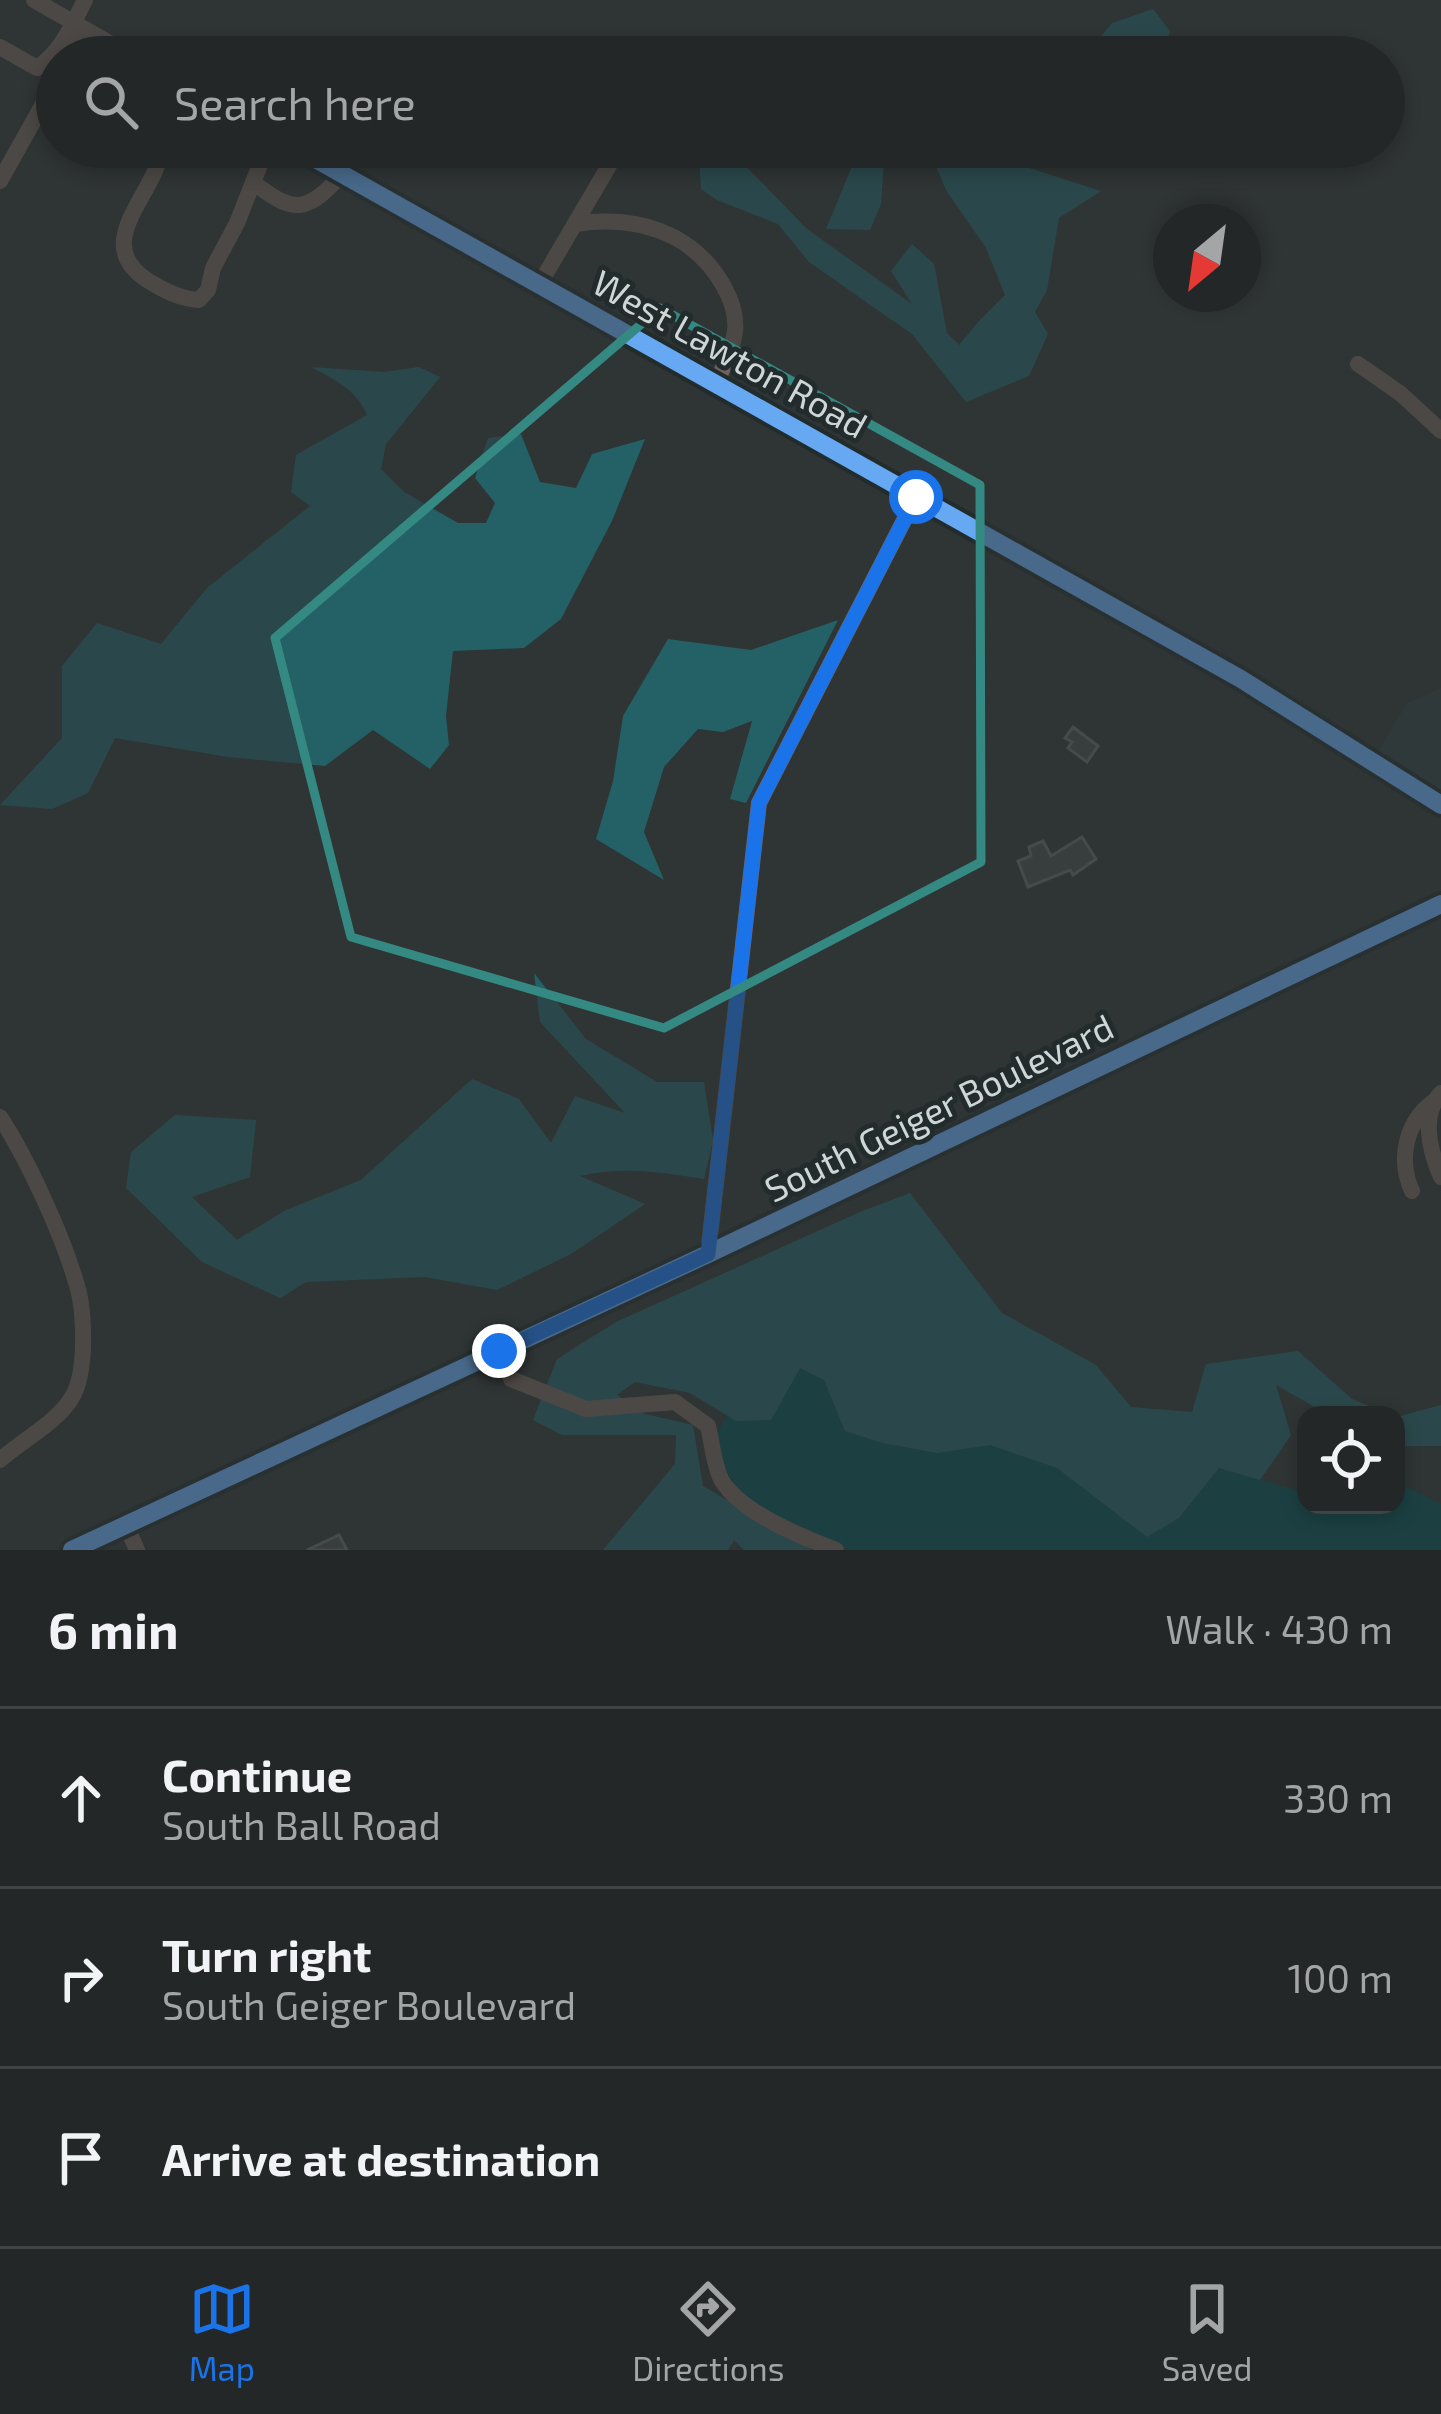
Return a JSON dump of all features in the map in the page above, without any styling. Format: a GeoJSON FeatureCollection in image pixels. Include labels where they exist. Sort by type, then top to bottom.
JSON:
{"type":"FeatureCollection","features":[{"type":"Feature","properties":{"kind":"street"},"geometry":{"type":"LineString","coordinates":[[34,0],[97,36]]}},
{"type":"Feature","properties":{"kind":"street"},"geometry":{"type":"LineString","coordinates":[[78,36],[85,0]]}},
{"type":"Feature","properties":{"kind":"street"},"geometry":{"type":"LineString","coordinates":[[71,36],[81,27]]}},
{"type":"Feature","properties":{"kind":"street"},"geometry":{"type":"LineString","coordinates":[[0,47],[36,67]]}},
{"type":"Feature","properties":{"kind":"street"},"geometry":{"type":"LineString","coordinates":[[0,182],[36,117]]}},
{"type":"Feature","properties":{"kind":"street"},"geometry":{"type":"LineString","coordinates":[[157,168],[133,211],[124,254],[135,272],[176,295],[199,300],[208,290],[213,268],[259,168]]}},
{"type":"Feature","properties":{"kind":"street","name":"West Lawton Road"},"geometry":{"type":"LineString","coordinates":[[331,168],[1241,679],[1441,805]]}},
{"type":"Feature","properties":{"kind":"street"},"geometry":{"type":"LineString","coordinates":[[539,285],[608,168]]}},
{"type":"Feature","properties":{"kind":"street"},"geometry":{"type":"LineString","coordinates":[[254,183],[276,200],[305,206],[321,197],[342,174]]}},
{"type":"Feature","properties":{"kind":"street"},"geometry":{"type":"LineString","coordinates":[[575,224],[611,220],[661,230],[680,238],[712,268],[730,298],[736,328],[716,384]]}},
{"type":"Feature","properties":{"kind":"street"},"geometry":{"type":"LineString","coordinates":[[1358,364],[1441,431]]}},
{"type":"Feature","properties":{"kind":"street"},"geometry":{"type":"LineString","coordinates":[[708,1254],[759,803],[916,497]]}},
{"type":"Feature","properties":{"kind":"street","name":"South Geiger Boulevard"},"geometry":{"type":"LineString","coordinates":[[72,1550],[708,1254],[1441,904]]}},
{"type":"Feature","properties":{"kind":"street"},"geometry":{"type":"LineString","coordinates":[[1437,1098],[1429,1116],[1430,1137],[1441,1177]]}},
{"type":"Feature","properties":{"kind":"street"},"geometry":{"type":"LineString","coordinates":[[1412,1191],[1403,1164],[1406,1142],[1416,1121],[1437,1098]]}},
{"type":"Feature","properties":{"kind":"street"},"geometry":{"type":"LineString","coordinates":[[0,1117],[27,1166],[77,1282],[83,1324],[74,1397],[0,1460]]}},
{"type":"Feature","properties":{"kind":"street"},"geometry":{"type":"LineString","coordinates":[[499,1351],[511,1379],[586,1409],[675,1402],[708,1426],[722,1480],[744,1503],[775,1524],[836,1550]]}},
{"type":"Feature","properties":{"kind":"street"},"geometry":{"type":"LineString","coordinates":[[126,1525],[137,1550]]}},
{"type":"Feature","properties":{"kind":"highlighted area"},"geometry":{"type":"Polygon","coordinates":[[[660,308],[980,485],[981,862],[664,1028],[351,937],[275,638],[660,308]]]}},
{"type":"Feature","properties":{"kind":"shaded area"},"geometry":{"type":"Polygon","coordinates":[[[1153,9],[1170,31],[1169,36],[1101,36],[1112,23],[1153,9]]]}},
{"type":"Feature","properties":{"kind":"shaded area"},"geometry":{"type":"Polygon","coordinates":[[[700,168],[748,168],[807,229],[912,304],[891,271],[912,244],[934,264],[947,333],[959,345],[1005,295],[986,248],[946,190],[937,168],[1029,168],[1101,191],[1059,218],[1047,290],[1035,312],[1048,334],[1029,376],[966,402],[912,334],[809,262],[778,224],[701,189],[700,168]]]}},
{"type":"Feature","properties":{"kind":"shaded area"},"geometry":{"type":"Polygon","coordinates":[[[851,168],[884,168],[881,204],[870,230],[826,229],[851,168]]]}},
{"type":"Feature","properties":{"kind":"shaded area"},"geometry":{"type":"Polygon","coordinates":[[[311,367],[384,372],[419,367],[440,377],[386,444],[381,469],[404,492],[458,523],[486,523],[495,503],[475,478],[488,438],[521,434],[540,482],[576,488],[592,454],[645,439],[612,521],[561,619],[524,648],[453,651],[446,716],[449,745],[430,769],[373,730],[325,766],[228,757],[115,738],[88,793],[52,809],[0,805],[62,738],[62,666],[97,623],[161,644],[207,588],[310,506],[291,492],[296,455],[367,415],[351,392],[311,367]]]}},
{"type":"Feature","properties":{"kind":"shaded area"},"geometry":{"type":"Polygon","coordinates":[[[838,620],[746,803],[730,799],[752,721],[723,732],[698,729],[664,767],[644,832],[664,880],[596,839],[613,781],[623,716],[668,639],[751,650],[838,620]]]}},
{"type":"Feature","properties":{"kind":"shaded area"},"geometry":{"type":"Polygon","coordinates":[[[1441,688],[1441,791],[1377,753],[1407,703],[1441,688]]]}},
{"type":"Feature","properties":{"kind":"shaded area"},"geometry":{"type":"Polygon","coordinates":[[[534,973],[586,1039],[657,1082],[704,1082],[713,1140],[704,1179],[627,1171],[580,1176],[645,1204],[571,1254],[497,1290],[425,1277],[306,1282],[280,1298],[202,1262],[126,1188],[131,1152],[175,1115],[256,1120],[250,1177],[192,1197],[237,1240],[286,1210],[361,1180],[472,1079],[519,1099],[551,1143],[575,1096],[625,1113],[540,1022],[534,973]]]}},
{"type":"Feature","properties":{"kind":"shaded area"},"geometry":{"type":"Polygon","coordinates":[[[910,1193],[1002,1313],[1096,1365],[1131,1407],[1192,1412],[1206,1364],[1298,1351],[1352,1399],[1369,1406],[1313,1406],[1276,1385],[1291,1435],[1260,1480],[1219,1468],[1179,1518],[1147,1537],[1057,1468],[990,1445],[937,1453],[845,1431],[824,1380],[800,1368],[771,1420],[736,1421],[690,1393],[635,1382],[617,1395],[645,1414],[693,1425],[703,1486],[812,1550],[744,1550],[734,1540],[728,1550],[603,1550],[675,1464],[676,1435],[562,1435],[533,1420],[557,1359],[616,1322],[910,1193]]]}},
{"type":"Feature","properties":{"kind":"shaded area"},"geometry":{"type":"Polygon","coordinates":[[[799,1368],[824,1380],[845,1431],[937,1453],[990,1445],[1057,1468],[1147,1537],[1179,1518],[1220,1468],[1297,1490],[1297,1514],[1405,1514],[1405,1486],[1441,1504],[1441,1550],[851,1550],[763,1509],[735,1484],[723,1460],[718,1432],[727,1416],[736,1421],[771,1420],[799,1368]]]}},
{"type":"Feature","properties":{"kind":"shaded area"},"geometry":{"type":"Polygon","coordinates":[[[1441,1405],[1441,1446],[1405,1446],[1405,1415],[1441,1405]]]}},
{"type":"Feature","properties":{"kind":"building"},"geometry":{"type":"Polygon","coordinates":[[[1073,727],[1098,746],[1087,762],[1068,748],[1072,742],[1065,738],[1073,727]]]}},
{"type":"Feature","properties":{"kind":"building"},"geometry":{"type":"Polygon","coordinates":[[[1082,837],[1096,859],[1073,875],[1070,870],[1028,887],[1018,861],[1031,856],[1029,847],[1043,841],[1051,856],[1082,837]]]}},
{"type":"Feature","properties":{"kind":"building"},"geometry":{"type":"Polygon","coordinates":[[[339,1535],[347,1550],[307,1550],[339,1535]]]}},
{"type":"Feature","properties":{"kind":"cycle path"},"geometry":{"type":"LineString","coordinates":[[331,168],[1241,679],[1441,805]]}},
{"type":"Feature","properties":{"kind":"cycle path"},"geometry":{"type":"LineString","coordinates":[[72,1550],[708,1254],[1441,904]]}},
{"type":"Feature","properties":{"kind":"route"},"geometry":{"type":"LineString","coordinates":[[499,1351],[708,1254],[759,803],[916,497]]}}]}
